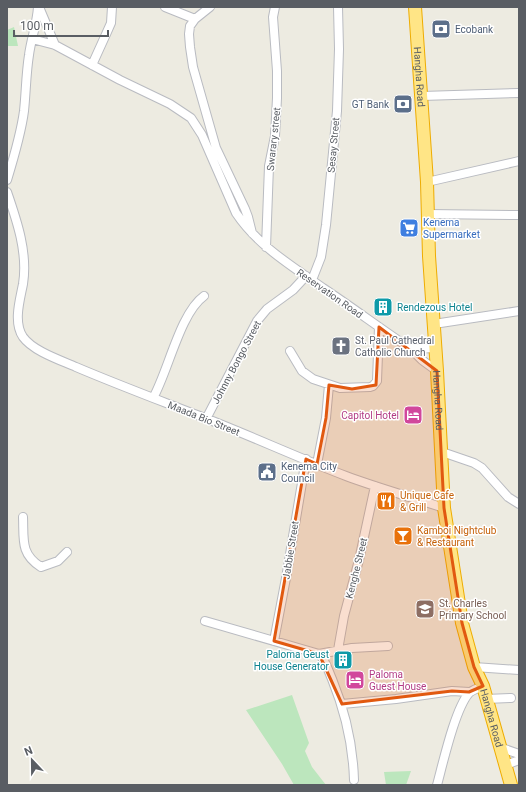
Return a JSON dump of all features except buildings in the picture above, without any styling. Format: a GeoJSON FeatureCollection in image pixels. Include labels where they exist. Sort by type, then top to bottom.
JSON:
{"type":"FeatureCollection","features":[{"type":"Feature","properties":{"kind":"highway","name":"Hangha Road"},"geometry":{"type":"LineString","coordinates":[[415,7],[422,96],[429,256],[436,348],[444,508],[462,623],[474,667],[483,686],[499,747],[506,765],[511,785]]}},
{"type":"Feature","properties":{"kind":"street"},"geometry":{"type":"LineString","coordinates":[[7,180],[13,163],[23,117],[26,75],[39,7]]}},
{"type":"Feature","properties":{"kind":"street"},"geometry":{"type":"LineString","coordinates":[[39,7],[55,45]]}},
{"type":"Feature","properties":{"kind":"street"},"geometry":{"type":"LineString","coordinates":[[92,65],[108,32],[112,7]]}},
{"type":"Feature","properties":{"kind":"street"},"geometry":{"type":"LineString","coordinates":[[165,7],[195,19]]}},
{"type":"Feature","properties":{"kind":"street"},"geometry":{"type":"LineString","coordinates":[[210,7],[195,19],[190,26],[189,34],[193,67],[216,148],[248,217],[252,233]]}},
{"type":"Feature","properties":{"kind":"street","name":"Swarary street"},"geometry":{"type":"LineString","coordinates":[[266,247],[269,166],[275,136],[277,98],[277,71],[273,17],[275,7]]}},
{"type":"Feature","properties":{"kind":"street","name":"Sesay Street"},"geometry":{"type":"LineString","coordinates":[[309,278],[322,253],[326,225],[336,111],[338,7]]}},
{"type":"Feature","properties":{"kind":"street","name":"Reservation Road"},"geometry":{"type":"LineString","coordinates":[[32,39],[55,45],[177,108],[191,118],[202,136],[234,208],[242,222],[252,233],[266,247],[411,349],[422,360],[437,371]]}},
{"type":"Feature","properties":{"kind":"street"},"geometry":{"type":"LineString","coordinates":[[422,96],[519,93]]}},
{"type":"Feature","properties":{"kind":"street"},"geometry":{"type":"LineString","coordinates":[[202,136],[212,131]]}},
{"type":"Feature","properties":{"kind":"street"},"geometry":{"type":"LineString","coordinates":[[426,182],[519,161]]}},
{"type":"Feature","properties":{"kind":"street","name":"Maada Bio Street"},"geometry":{"type":"LineString","coordinates":[[7,192],[22,243],[24,257],[18,327],[22,336],[29,344],[62,361],[306,460],[375,486],[444,508]]}},
{"type":"Feature","properties":{"kind":"street"},"geometry":{"type":"LineString","coordinates":[[428,214],[519,215]]}},
{"type":"Feature","properties":{"kind":"street","name":"Johnny Bongo Street"},"geometry":{"type":"LineString","coordinates":[[206,419],[257,321],[267,309],[309,278]]}},
{"type":"Feature","properties":{"kind":"street"},"geometry":{"type":"LineString","coordinates":[[153,398],[180,331],[195,306],[204,296]]}},
{"type":"Feature","properties":{"kind":"street"},"geometry":{"type":"LineString","coordinates":[[434,324],[519,311]]}},
{"type":"Feature","properties":{"kind":"street"},"geometry":{"type":"LineString","coordinates":[[290,350],[302,371],[307,376],[340,388],[352,389],[370,387],[376,384],[378,372],[379,326]]}},
{"type":"Feature","properties":{"kind":"street"},"geometry":{"type":"LineString","coordinates":[[411,349],[436,348]]}},
{"type":"Feature","properties":{"kind":"street"},"geometry":{"type":"LineString","coordinates":[[317,464],[326,418],[329,385]]}},
{"type":"Feature","properties":{"kind":"street"},"geometry":{"type":"LineString","coordinates":[[442,452],[474,463],[482,468],[508,497],[519,504]]}},
{"type":"Feature","properties":{"kind":"street","name":"Jabbie Street"},"geometry":{"type":"LineString","coordinates":[[274,641],[306,460]]}},
{"type":"Feature","properties":{"kind":"street","name":"Kenghe Street"},"geometry":{"type":"LineString","coordinates":[[338,650],[344,616],[359,560],[375,486]]}},
{"type":"Feature","properties":{"kind":"street"},"geometry":{"type":"LineString","coordinates":[[23,517],[26,551],[31,560],[41,567],[58,561],[67,552]]}},
{"type":"Feature","properties":{"kind":"street"},"geometry":{"type":"LineString","coordinates":[[205,621],[320,654],[338,650],[388,646]]}},
{"type":"Feature","properties":{"kind":"street"},"geometry":{"type":"LineString","coordinates":[[320,654],[342,704],[352,748],[354,780]]}},
{"type":"Feature","properties":{"kind":"street"},"geometry":{"type":"LineString","coordinates":[[474,667],[519,670]]}},
{"type":"Feature","properties":{"kind":"street"},"geometry":{"type":"LineString","coordinates":[[342,704],[396,699],[452,691],[469,692],[483,686]]}},
{"type":"Feature","properties":{"kind":"street"},"geometry":{"type":"LineString","coordinates":[[437,785],[459,711],[469,692]]}},
{"type":"Feature","properties":{"kind":"street"},"geometry":{"type":"LineString","coordinates":[[486,699],[510,698]]}},
{"type":"Feature","properties":{"kind":"street"},"geometry":{"type":"LineString","coordinates":[[499,747],[519,754]]}},
{"type":"Feature","properties":{"kind":"street"},"geometry":{"type":"LineString","coordinates":[[506,765],[519,760]]}},
{"type":"Feature","properties":{"kind":"highlighted area"},"geometry":{"type":"Polygon","coordinates":[[[379,327],[437,371],[444,508],[462,623],[474,667],[483,686],[469,692],[452,691],[342,704],[319,654],[274,641],[306,459],[317,464],[326,418],[329,385],[352,389],[376,385],[379,327]]]}},
{"type":"Feature","properties":{"kind":"green space"},"geometry":{"type":"Polygon","coordinates":[[[14,27],[18,46],[7,46],[7,30],[14,27]]]}},
{"type":"Feature","properties":{"kind":"green space"},"geometry":{"type":"Polygon","coordinates":[[[292,695],[309,743],[305,751],[312,767],[326,785],[294,785],[282,764],[246,710],[292,695]]]}},
{"type":"Feature","properties":{"kind":"green space"},"geometry":{"type":"Polygon","coordinates":[[[411,771],[406,785],[386,785],[384,772],[411,771]]]}},
{"type":"Feature","properties":{"kind":"place","name":"Ecobank"},"geometry":{"type":"Point","coordinates":[441,29]}},
{"type":"Feature","properties":{"kind":"place","name":"GT Bank"},"geometry":{"type":"Point","coordinates":[403,104]}},
{"type":"Feature","properties":{"kind":"place","name":"Kenema Supermarket"},"geometry":{"type":"Point","coordinates":[409,228]}},
{"type":"Feature","properties":{"kind":"place","name":"Rendezous Hotel"},"geometry":{"type":"Point","coordinates":[383,307]}},
{"type":"Feature","properties":{"kind":"place","name":"St. Paul Cathedral Catholic Church"},"geometry":{"type":"Point","coordinates":[341,346]}},
{"type":"Feature","properties":{"kind":"place","name":"Capitol Hotel"},"geometry":{"type":"Point","coordinates":[413,415]}},
{"type":"Feature","properties":{"kind":"place","name":"Kenema City Council"},"geometry":{"type":"Point","coordinates":[267,472]}},
{"type":"Feature","properties":{"kind":"place","name":"Unique Cafe & Grill"},"geometry":{"type":"Point","coordinates":[386,501]}},
{"type":"Feature","properties":{"kind":"place","name":"Kamboi Nightclub & Restaurant"},"geometry":{"type":"Point","coordinates":[403,536]}},
{"type":"Feature","properties":{"kind":"place","name":"St. Charles Primary School"},"geometry":{"type":"Point","coordinates":[425,609]}},
{"type":"Feature","properties":{"kind":"place","name":"Paloma Geust House Generator"},"geometry":{"type":"Point","coordinates":[343,660]}},
{"type":"Feature","properties":{"kind":"place","name":"Paloma Guest House"},"geometry":{"type":"Point","coordinates":[355,680]}}]}
